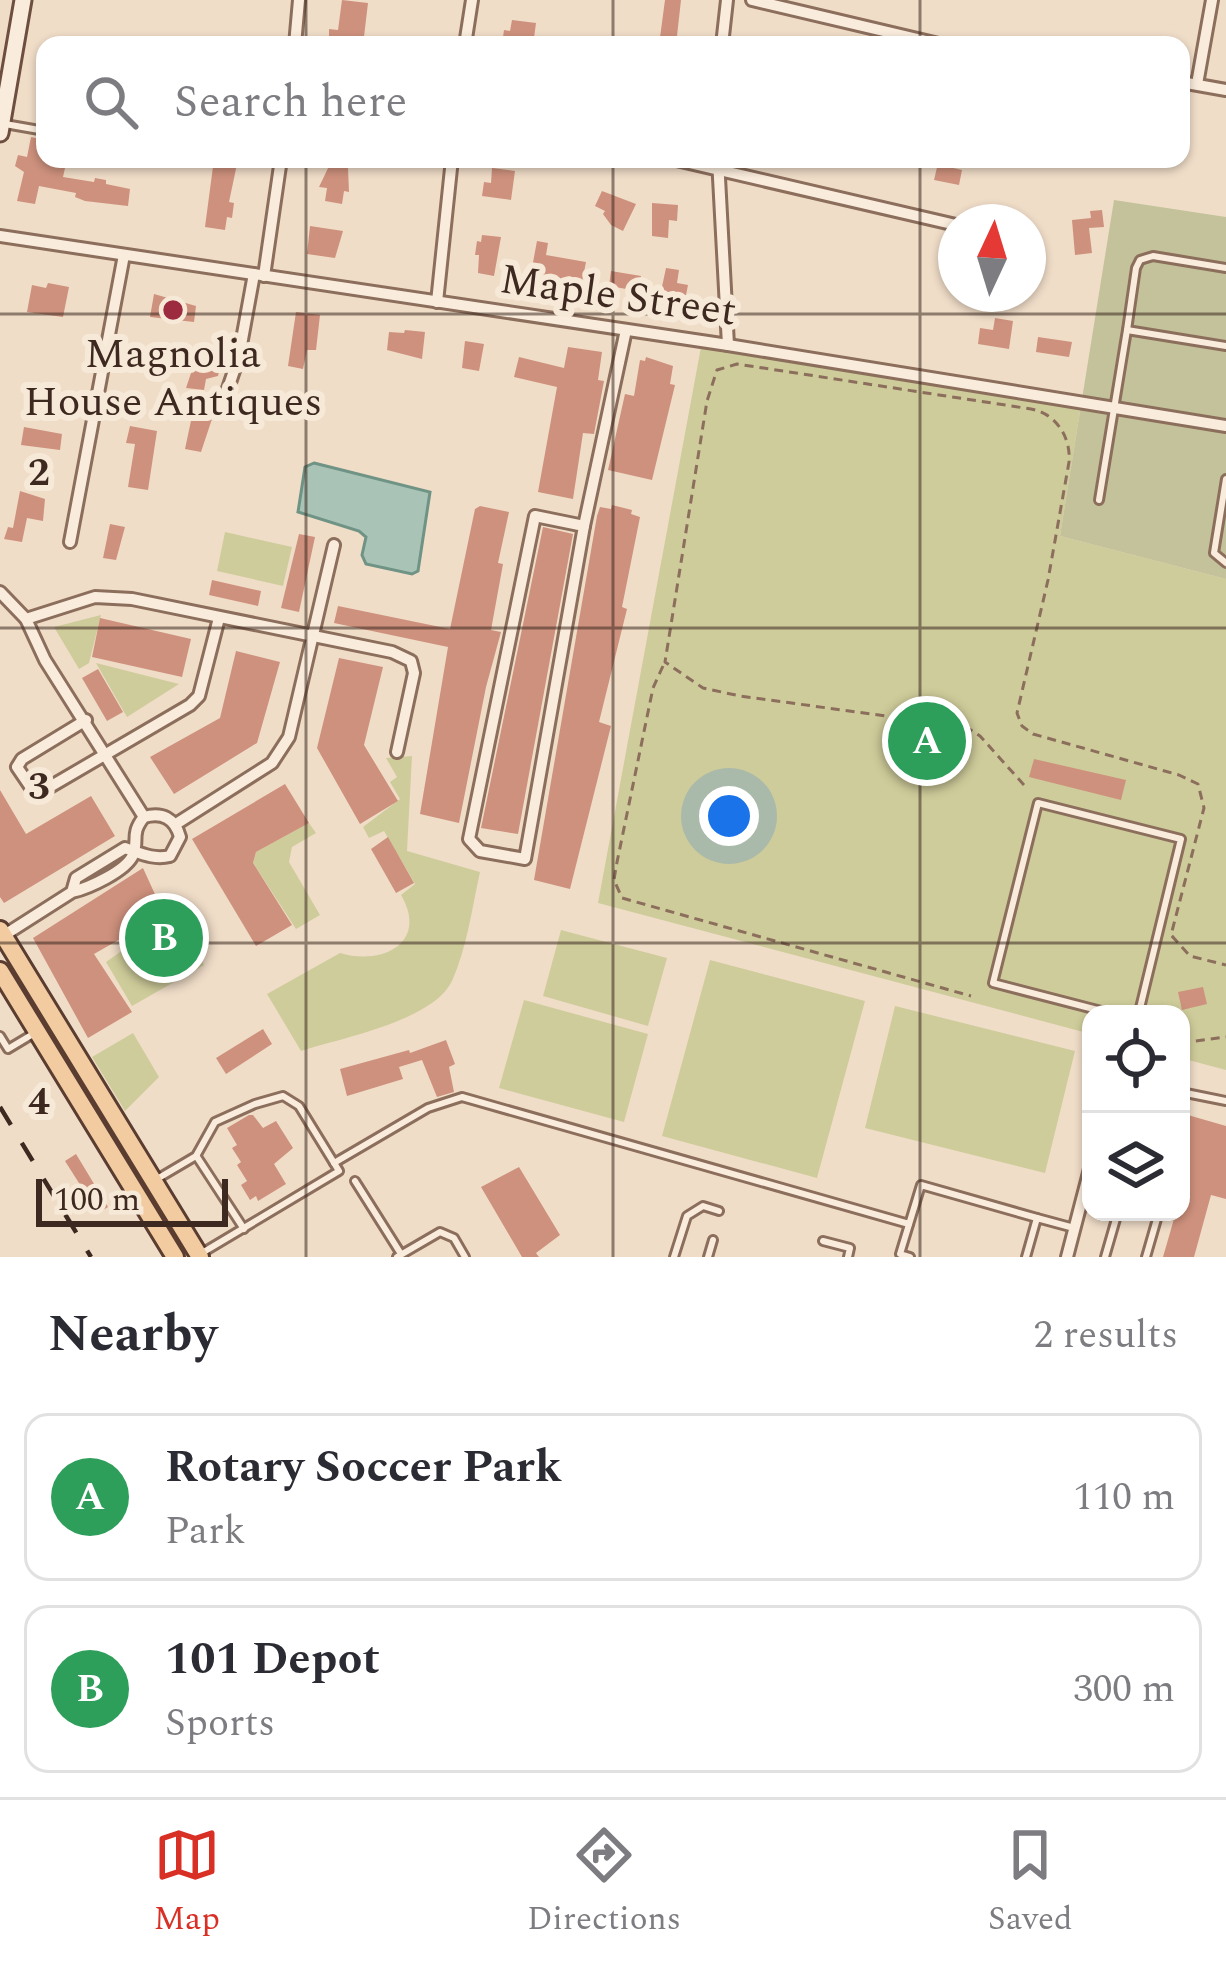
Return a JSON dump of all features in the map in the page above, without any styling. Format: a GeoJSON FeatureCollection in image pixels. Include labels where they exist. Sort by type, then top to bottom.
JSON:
{"type":"FeatureCollection","features":[{"type":"Feature","properties":{"kind":"main road"},"geometry":{"type":"LineString","coordinates":[[1,935],[199,1256]]}},
{"type":"Feature","properties":{"kind":"main road"},"geometry":{"type":"LineString","coordinates":[[0,970],[176,1257]]}},
{"type":"Feature","properties":{"kind":"street"},"geometry":{"type":"LineString","coordinates":[[1,128],[23,0]]}},
{"type":"Feature","properties":{"kind":"street"},"geometry":{"type":"LineString","coordinates":[[296,36],[299,0]]}},
{"type":"Feature","properties":{"kind":"street"},"geometry":{"type":"LineString","coordinates":[[466,36],[472,0]]}},
{"type":"Feature","properties":{"kind":"street"},"geometry":{"type":"LineString","coordinates":[[723,36],[728,0]]}},
{"type":"Feature","properties":{"kind":"street"},"geometry":{"type":"LineString","coordinates":[[752,0],[905,36]]}},
{"type":"Feature","properties":{"kind":"street"},"geometry":{"type":"LineString","coordinates":[[1197,84],[1212,0]]}},
{"type":"Feature","properties":{"kind":"street"},"geometry":{"type":"LineString","coordinates":[[1190,83],[1226,90]]}},
{"type":"Feature","properties":{"kind":"street"},"geometry":{"type":"LineString","coordinates":[[220,412],[239,356],[279,168]]}},
{"type":"Feature","properties":{"kind":"street"},"geometry":{"type":"LineString","coordinates":[[437,302],[451,168]]}},
{"type":"Feature","properties":{"kind":"street"},"geometry":{"type":"LineString","coordinates":[[718,168],[728,345]]}},
{"type":"Feature","properties":{"kind":"street"},"geometry":{"type":"LineString","coordinates":[[734,168],[938,220]]}},
{"type":"Feature","properties":{"kind":"street","name":"Maple Street"},"geometry":{"type":"LineString","coordinates":[[0,236],[728,345],[1226,426]]}},
{"type":"Feature","properties":{"kind":"street"},"geometry":{"type":"LineString","coordinates":[[70,542],[124,255]]}},
{"type":"Feature","properties":{"kind":"street"},"geometry":{"type":"LineString","coordinates":[[584,526],[535,517],[470,839],[481,850],[525,859],[584,526],[626,331]]}},
{"type":"Feature","properties":{"kind":"street"},"geometry":{"type":"LineString","coordinates":[[176,824],[272,763],[289,737],[334,545]]}},
{"type":"Feature","properties":{"kind":"street"},"geometry":{"type":"LineString","coordinates":[[0,592],[26,619],[45,660],[144,817]]}},
{"type":"Feature","properties":{"kind":"street"},"geometry":{"type":"LineString","coordinates":[[26,619],[95,597],[132,599],[392,652],[411,661],[414,674],[397,752]]}},
{"type":"Feature","properties":{"kind":"street"},"geometry":{"type":"LineString","coordinates":[[86,720],[22,759],[17,767],[36,795],[199,696],[219,618]]}},
{"type":"Feature","properties":{"kind":"street"},"geometry":{"type":"LineString","coordinates":[[135,851],[170,856],[180,836],[176,824],[165,816],[144,817]]}},
{"type":"Feature","properties":{"kind":"street"},"geometry":{"type":"LineString","coordinates":[[1,935],[131,861],[133,836],[144,817]]}},
{"type":"Feature","properties":{"kind":"street"},"geometry":{"type":"LineString","coordinates":[[1066,1257],[1082,1199]]}},
{"type":"Feature","properties":{"kind":"lane"},"geometry":{"type":"LineString","coordinates":[[1,128],[36,130]]}},
{"type":"Feature","properties":{"kind":"lane"},"geometry":{"type":"LineString","coordinates":[[1099,500],[1140,260],[1153,256],[1226,268]]}},
{"type":"Feature","properties":{"kind":"lane"},"geometry":{"type":"LineString","coordinates":[[1127,330],[1226,346]]}},
{"type":"Feature","properties":{"kind":"lane"},"geometry":{"type":"LineString","coordinates":[[1226,479],[1214,554],[1226,563]]}},
{"type":"Feature","properties":{"kind":"lane"},"geometry":{"type":"LineString","coordinates":[[1082,1006],[993,983],[1038,803],[1181,839],[1141,1005]]}},
{"type":"Feature","properties":{"kind":"lane"},"geometry":{"type":"LineString","coordinates":[[0,1036],[8,1049],[37,1031]]}},
{"type":"Feature","properties":{"kind":"lane"},"geometry":{"type":"LineString","coordinates":[[1190,1094],[1226,1101]]}},
{"type":"Feature","properties":{"kind":"lane"},"geometry":{"type":"LineString","coordinates":[[154,1181],[196,1156],[215,1122],[283,1096],[299,1106],[339,1171],[199,1256]]}},
{"type":"Feature","properties":{"kind":"lane"},"geometry":{"type":"LineString","coordinates":[[334,1163],[428,1108],[461,1097],[909,1224]]}},
{"type":"Feature","properties":{"kind":"lane"},"geometry":{"type":"LineString","coordinates":[[196,1156],[244,1229]]}},
{"type":"Feature","properties":{"kind":"lane"},"geometry":{"type":"LineString","coordinates":[[355,1181],[399,1256],[440,1232],[454,1238],[465,1257]]}},
{"type":"Feature","properties":{"kind":"lane"},"geometry":{"type":"LineString","coordinates":[[910,1257],[900,1254],[921,1185],[1074,1228]]}},
{"type":"Feature","properties":{"kind":"lane"},"geometry":{"type":"LineString","coordinates":[[674,1257],[687,1216],[703,1207],[719,1211]]}},
{"type":"Feature","properties":{"kind":"lane"},"geometry":{"type":"LineString","coordinates":[[1026,1257],[1037,1217]]}},
{"type":"Feature","properties":{"kind":"lane"},"geometry":{"type":"LineString","coordinates":[[1106,1257],[1116,1221]]}},
{"type":"Feature","properties":{"kind":"lane"},"geometry":{"type":"LineString","coordinates":[[1146,1257],[1156,1221]]}},
{"type":"Feature","properties":{"kind":"lane"},"geometry":{"type":"LineString","coordinates":[[708,1257],[712,1240]]}},
{"type":"Feature","properties":{"kind":"lane"},"geometry":{"type":"LineString","coordinates":[[823,1241],[850,1248],[848,1257]]}},
{"type":"Feature","properties":{"kind":"path"},"geometry":{"type":"LineString","coordinates":[[971,996],[622,898],[614,880],[653,688],[658,671],[667,664],[711,381],[722,366],[736,364],[1041,411],[1071,444],[1048,580],[1016,705],[1019,721],[1033,734],[1198,784],[1204,798],[1202,819],[1171,935],[1190,956],[1226,965]]}},
{"type":"Feature","properties":{"kind":"path"},"geometry":{"type":"LineString","coordinates":[[667,664],[703,688],[740,696],[966,727],[1024,785]]}},
{"type":"Feature","properties":{"kind":"path"},"geometry":{"type":"LineString","coordinates":[[1190,1042],[1226,1037]]}},
{"type":"Feature","properties":{"kind":"shaded area"},"geometry":{"type":"Polygon","coordinates":[[[1114,200],[1226,217],[1226,579],[1060,536],[1114,200]]]}},
{"type":"Feature","properties":{"kind":"shaded area"},"geometry":{"type":"Polygon","coordinates":[[[701,347],[1081,405],[1060,536],[1226,579],[1226,1070],[1190,1060],[1190,1005],[1082,1005],[1082,1032],[598,903],[701,347]]]}},
{"type":"Feature","properties":{"kind":"shaded area"},"geometry":{"type":"Polygon","coordinates":[[[314,463],[430,492],[418,571],[412,574],[366,564],[362,555],[366,537],[359,531],[298,512],[305,467],[314,463]]]}},
{"type":"Feature","properties":{"kind":"shaded area"},"geometry":{"type":"Polygon","coordinates":[[[225,532],[292,547],[283,586],[217,571],[225,532]]]}},
{"type":"Feature","properties":{"kind":"shaded area"},"geometry":{"type":"Polygon","coordinates":[[[101,615],[89,663],[79,669],[54,627],[101,615]]]}},
{"type":"Feature","properties":{"kind":"shaded area"},"geometry":{"type":"Polygon","coordinates":[[[96,663],[179,684],[127,717],[96,663]]]}},
{"type":"Feature","properties":{"kind":"shaded area"},"geometry":{"type":"Polygon","coordinates":[[[412,756],[407,851],[480,872],[457,968],[442,995],[426,1007],[384,1026],[301,1051],[267,994],[340,953],[385,953],[405,938],[408,912],[401,895],[415,884],[384,831],[369,838],[363,827],[400,799],[390,782],[397,777],[386,758],[412,756]]]}},
{"type":"Feature","properties":{"kind":"shaded area"},"geometry":{"type":"Polygon","coordinates":[[[309,823],[316,833],[292,847],[289,862],[320,915],[296,929],[253,863],[256,852],[309,823]]]}},
{"type":"Feature","properties":{"kind":"shaded area"},"geometry":{"type":"Polygon","coordinates":[[[174,914],[204,965],[132,1006],[106,962],[174,914]]]}},
{"type":"Feature","properties":{"kind":"shaded area"},"geometry":{"type":"Polygon","coordinates":[[[561,930],[667,958],[648,1026],[543,996],[561,930]]]}},
{"type":"Feature","properties":{"kind":"shaded area"},"geometry":{"type":"Polygon","coordinates":[[[710,960],[865,1001],[817,1178],[662,1136],[710,960]]]}},
{"type":"Feature","properties":{"kind":"shaded area"},"geometry":{"type":"Polygon","coordinates":[[[524,1000],[648,1034],[624,1122],[499,1088],[524,1000]]]}},
{"type":"Feature","properties":{"kind":"shaded area"},"geometry":{"type":"Polygon","coordinates":[[[895,1006],[1075,1051],[1045,1173],[865,1128],[895,1006]]]}},
{"type":"Feature","properties":{"kind":"shaded area"},"geometry":{"type":"Polygon","coordinates":[[[133,1033],[159,1077],[125,1111],[92,1057],[133,1033]]]}},
{"type":"Feature","properties":{"kind":"building"},"geometry":{"type":"Polygon","coordinates":[[[342,0],[368,3],[364,36],[329,36],[329,29],[338,30],[342,0]]]}},
{"type":"Feature","properties":{"kind":"building"},"geometry":{"type":"Polygon","coordinates":[[[665,0],[681,0],[677,36],[660,36],[665,0]]]}},
{"type":"Feature","properties":{"kind":"building"},"geometry":{"type":"Polygon","coordinates":[[[512,20],[536,23],[534,36],[503,36],[504,30],[510,31],[512,20]]]}},
{"type":"Feature","properties":{"kind":"building"},"geometry":{"type":"Polygon","coordinates":[[[31,137],[36,138],[36,168],[65,168],[63,177],[94,182],[95,178],[130,189],[128,206],[85,201],[75,197],[76,193],[39,186],[35,204],[17,201],[24,172],[15,166],[18,155],[27,157],[31,137]]]}},
{"type":"Feature","properties":{"kind":"building"},"geometry":{"type":"Polygon","coordinates":[[[213,168],[236,168],[229,202],[234,203],[232,218],[227,217],[225,230],[205,227],[213,168]]]}},
{"type":"Feature","properties":{"kind":"building"},"geometry":{"type":"Polygon","coordinates":[[[328,168],[348,168],[349,192],[344,191],[342,204],[325,201],[327,188],[319,187],[328,168]]]}},
{"type":"Feature","properties":{"kind":"building"},"geometry":{"type":"Polygon","coordinates":[[[492,168],[515,171],[511,200],[482,196],[484,182],[491,183],[492,168]]]}},
{"type":"Feature","properties":{"kind":"building"},"geometry":{"type":"Polygon","coordinates":[[[937,168],[962,170],[959,185],[934,180],[937,168]]]}},
{"type":"Feature","properties":{"kind":"building"},"geometry":{"type":"Polygon","coordinates":[[[602,191],[636,204],[623,231],[595,206],[602,191]]]}},
{"type":"Feature","properties":{"kind":"building"},"geometry":{"type":"Polygon","coordinates":[[[652,203],[678,205],[677,221],[669,220],[668,238],[652,236],[652,203]]]}},
{"type":"Feature","properties":{"kind":"building"},"geometry":{"type":"Polygon","coordinates":[[[1102,210],[1104,227],[1089,228],[1092,253],[1075,255],[1072,220],[1091,218],[1090,211],[1102,210]]]}},
{"type":"Feature","properties":{"kind":"building"},"geometry":{"type":"Polygon","coordinates":[[[310,226],[343,231],[335,258],[307,254],[310,226]]]}},
{"type":"Feature","properties":{"kind":"building"},"geometry":{"type":"Polygon","coordinates":[[[482,235],[501,237],[494,276],[478,273],[479,255],[475,255],[482,235]]]}},
{"type":"Feature","properties":{"kind":"building"},"geometry":{"type":"Polygon","coordinates":[[[537,241],[548,243],[546,255],[586,262],[582,282],[568,279],[565,299],[556,298],[559,278],[531,273],[537,241]]]}},
{"type":"Feature","properties":{"kind":"building"},"geometry":{"type":"Polygon","coordinates":[[[666,268],[679,270],[677,283],[688,285],[685,300],[660,296],[666,268]]]}},
{"type":"Feature","properties":{"kind":"building"},"geometry":{"type":"Polygon","coordinates":[[[611,271],[641,276],[638,291],[609,286],[611,271]]]}},
{"type":"Feature","properties":{"kind":"building"},"geometry":{"type":"Polygon","coordinates":[[[48,283],[69,287],[63,317],[27,312],[32,285],[46,288],[48,283]]]}},
{"type":"Feature","properties":{"kind":"building","name":"Magnolia House Antiques"},"geometry":{"type":"Polygon","coordinates":[[[154,294],[196,306],[194,322],[150,317],[154,294]]]}},
{"type":"Feature","properties":{"kind":"building"},"geometry":{"type":"Polygon","coordinates":[[[296,312],[320,315],[316,350],[307,350],[303,369],[288,366],[296,312]]]}},
{"type":"Feature","properties":{"kind":"building"},"geometry":{"type":"Polygon","coordinates":[[[995,318],[1013,321],[1009,349],[978,344],[980,328],[993,330],[995,318]]]}},
{"type":"Feature","properties":{"kind":"building"},"geometry":{"type":"Polygon","coordinates":[[[389,332],[425,332],[422,359],[387,350],[389,332]]]}},
{"type":"Feature","properties":{"kind":"building"},"geometry":{"type":"Polygon","coordinates":[[[1038,337],[1072,342],[1069,357],[1036,352],[1038,337]]]}},
{"type":"Feature","properties":{"kind":"building"},"geometry":{"type":"Polygon","coordinates":[[[465,341],[484,344],[479,371],[462,368],[465,341]]]}},
{"type":"Feature","properties":{"kind":"building"},"geometry":{"type":"Polygon","coordinates":[[[568,347],[602,352],[598,380],[604,381],[594,434],[583,433],[573,499],[538,492],[557,387],[514,377],[519,357],[564,368],[568,347]]]}},
{"type":"Feature","properties":{"kind":"building"},"geometry":{"type":"Polygon","coordinates":[[[646,357],[673,366],[670,384],[675,385],[652,480],[608,470],[625,394],[634,396],[640,360],[646,357]]]}},
{"type":"Feature","properties":{"kind":"building"},"geometry":{"type":"Polygon","coordinates":[[[196,358],[221,362],[218,376],[206,379],[204,390],[186,388],[196,358]]]}},
{"type":"Feature","properties":{"kind":"building"},"geometry":{"type":"Polygon","coordinates":[[[192,416],[212,419],[201,452],[185,449],[192,416]]]}},
{"type":"Feature","properties":{"kind":"building"},"geometry":{"type":"Polygon","coordinates":[[[130,426],[157,431],[148,490],[128,487],[135,444],[126,443],[130,426]]]}},
{"type":"Feature","properties":{"kind":"building"},"geometry":{"type":"Polygon","coordinates":[[[24,427],[62,434],[60,450],[21,445],[24,427]]]}},
{"type":"Feature","properties":{"kind":"building"},"geometry":{"type":"Polygon","coordinates":[[[20,491],[45,499],[43,521],[27,518],[22,542],[4,539],[8,527],[13,528],[20,491]]]}},
{"type":"Feature","properties":{"kind":"building"},"geometry":{"type":"Polygon","coordinates":[[[612,505],[640,517],[622,607],[627,609],[599,722],[611,726],[570,889],[534,880],[597,516],[600,507],[611,509],[612,505]]]}},
{"type":"Feature","properties":{"kind":"building"},"geometry":{"type":"Polygon","coordinates":[[[475,509],[509,512],[491,630],[501,632],[459,823],[420,814],[448,647],[334,623],[338,606],[450,629],[475,509]]]}},
{"type":"Feature","properties":{"kind":"building"},"geometry":{"type":"Polygon","coordinates":[[[110,524],[125,527],[116,560],[103,558],[110,524]]]}},
{"type":"Feature","properties":{"kind":"building"},"geometry":{"type":"Polygon","coordinates":[[[543,527],[573,534],[518,834],[481,828],[543,527]]]}},
{"type":"Feature","properties":{"kind":"building"},"geometry":{"type":"Polygon","coordinates":[[[299,534],[315,537],[299,612],[281,608],[299,534]]]}},
{"type":"Feature","properties":{"kind":"building"},"geometry":{"type":"Polygon","coordinates":[[[212,580],[261,591],[258,606],[209,595],[212,580]]]}},
{"type":"Feature","properties":{"kind":"building"},"geometry":{"type":"Polygon","coordinates":[[[100,618],[191,639],[182,677],[92,657],[100,618]]]}},
{"type":"Feature","properties":{"kind":"building"},"geometry":{"type":"Polygon","coordinates":[[[236,651],[280,662],[257,743],[174,794],[150,757],[220,718],[236,651]]]}},
{"type":"Feature","properties":{"kind":"building"},"geometry":{"type":"Polygon","coordinates":[[[339,658],[383,667],[364,745],[398,801],[360,824],[317,748],[339,658]]]}},
{"type":"Feature","properties":{"kind":"building"},"geometry":{"type":"Polygon","coordinates":[[[98,669],[123,712],[107,721],[82,678],[98,669]]]}},
{"type":"Feature","properties":{"kind":"building"},"geometry":{"type":"Polygon","coordinates":[[[1034,759],[1126,780],[1121,800],[1029,777],[1034,759]]]}},
{"type":"Feature","properties":{"kind":"building"},"geometry":{"type":"Polygon","coordinates":[[[285,784],[309,823],[256,852],[253,863],[292,925],[256,946],[192,839],[285,784]]]}},
{"type":"Feature","properties":{"kind":"building"},"geometry":{"type":"Polygon","coordinates":[[[0,790],[26,834],[91,796],[115,836],[4,903],[0,897],[0,790]]]}},
{"type":"Feature","properties":{"kind":"building"},"geometry":{"type":"Polygon","coordinates":[[[388,837],[414,883],[396,893],[371,849],[388,837]]]}},
{"type":"Feature","properties":{"kind":"building"},"geometry":{"type":"Polygon","coordinates":[[[143,868],[164,914],[94,954],[132,1012],[88,1038],[33,938],[143,868]]]}},
{"type":"Feature","properties":{"kind":"building"},"geometry":{"type":"Polygon","coordinates":[[[1203,987],[1207,1004],[1181,1005],[1178,992],[1203,987]]]}},
{"type":"Feature","properties":{"kind":"building"},"geometry":{"type":"Polygon","coordinates":[[[263,1029],[272,1044],[226,1074],[216,1058],[263,1029]]]}},
{"type":"Feature","properties":{"kind":"building"},"geometry":{"type":"Polygon","coordinates":[[[446,1040],[455,1064],[449,1067],[454,1092],[437,1097],[422,1060],[399,1067],[403,1079],[347,1096],[340,1069],[446,1040]]]}},
{"type":"Feature","properties":{"kind":"building"},"geometry":{"type":"Polygon","coordinates":[[[249,1115],[263,1128],[276,1121],[293,1148],[274,1164],[286,1184],[258,1201],[256,1196],[250,1200],[241,1185],[247,1181],[237,1165],[241,1162],[232,1148],[237,1145],[227,1128],[249,1115]]]}},
{"type":"Feature","properties":{"kind":"building"},"geometry":{"type":"Polygon","coordinates":[[[1190,1116],[1226,1126],[1226,1199],[1211,1195],[1194,1257],[1163,1257],[1173,1221],[1190,1221],[1190,1116]]]}},
{"type":"Feature","properties":{"kind":"building"},"geometry":{"type":"Polygon","coordinates":[[[76,1154],[108,1207],[98,1213],[65,1161],[76,1154]]]}},
{"type":"Feature","properties":{"kind":"building"},"geometry":{"type":"Polygon","coordinates":[[[519,1167],[560,1235],[536,1253],[539,1257],[522,1257],[481,1187],[519,1167]]]}},
{"type":"Feature","properties":{"kind":"railway"},"geometry":{"type":"LineString","coordinates":[[0,1107],[91,1257]]}},
{"type":"Feature","properties":{"kind":"place","name":"Magnolia House Antiques"},"geometry":{"type":"Point","coordinates":[173,310]}},
{"type":"Feature","properties":{"kind":"place","name":"Rotary Soccer Park"},"geometry":{"type":"Point","coordinates":[927,741]}},
{"type":"Feature","properties":{"kind":"place","name":"101 Depot"},"geometry":{"type":"Point","coordinates":[164,938]}}]}
